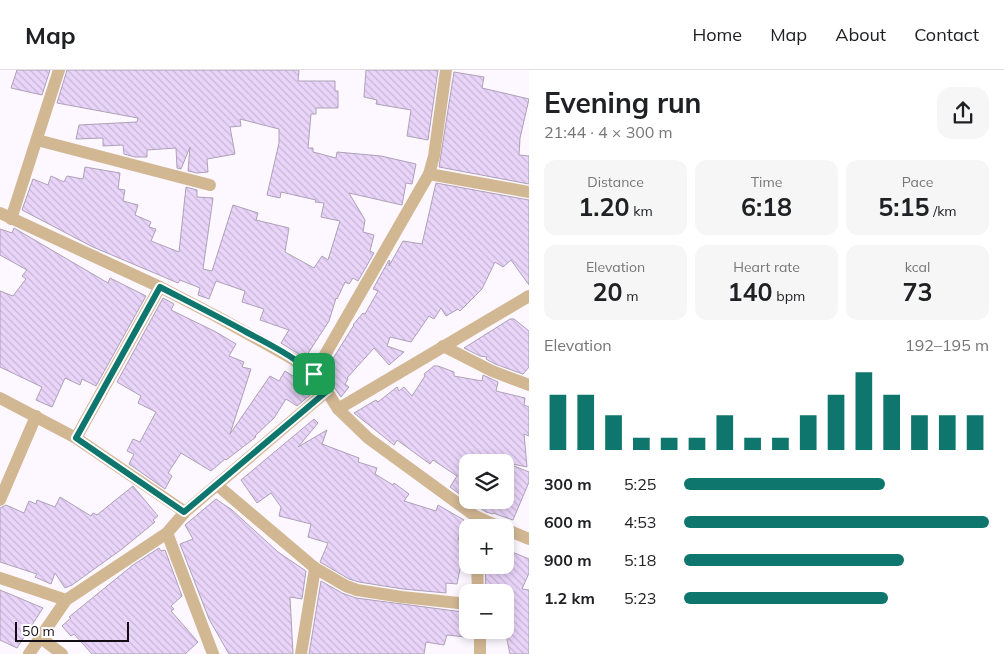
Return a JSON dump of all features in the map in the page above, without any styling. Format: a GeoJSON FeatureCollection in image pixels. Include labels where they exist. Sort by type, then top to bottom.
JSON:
{"type":"FeatureCollection","features":[{"type":"Feature","properties":{"kind":"street"},"geometry":{"type":"LineString","coordinates":[[59,70],[37,140],[6,216],[160,287],[270,345],[314,374],[338,409],[368,438],[471,519]]}},
{"type":"Feature","properties":{"kind":"street"},"geometry":{"type":"LineString","coordinates":[[314,374],[429,174],[434,156],[446,70]]}},
{"type":"Feature","properties":{"kind":"street"},"geometry":{"type":"LineString","coordinates":[[37,140],[210,185]]}},
{"type":"Feature","properties":{"kind":"street"},"geometry":{"type":"LineString","coordinates":[[429,174],[529,192]]}},
{"type":"Feature","properties":{"kind":"street"},"geometry":{"type":"LineString","coordinates":[[76,438],[160,287]]}},
{"type":"Feature","properties":{"kind":"street"},"geometry":{"type":"LineString","coordinates":[[338,409],[529,296]]}},
{"type":"Feature","properties":{"kind":"street"},"geometry":{"type":"LineString","coordinates":[[443,346],[492,371],[529,385]]}},
{"type":"Feature","properties":{"kind":"street"},"geometry":{"type":"LineString","coordinates":[[29,654],[66,600],[167,532],[184,512],[327,391]]}},
{"type":"Feature","properties":{"kind":"street"},"geometry":{"type":"LineString","coordinates":[[0,398],[76,438],[184,512]]}},
{"type":"Feature","properties":{"kind":"street"},"geometry":{"type":"LineString","coordinates":[[0,500],[36,416]]}},
{"type":"Feature","properties":{"kind":"street"},"geometry":{"type":"LineString","coordinates":[[217,485],[315,568],[346,586],[357,590],[459,603]]}},
{"type":"Feature","properties":{"kind":"street"},"geometry":{"type":"LineString","coordinates":[[514,531],[528,535]]}},
{"type":"Feature","properties":{"kind":"street"},"geometry":{"type":"LineString","coordinates":[[167,532],[213,654]]}},
{"type":"Feature","properties":{"kind":"street"},"geometry":{"type":"LineString","coordinates":[[301,654],[315,568]]}},
{"type":"Feature","properties":{"kind":"street"},"geometry":{"type":"LineString","coordinates":[[0,578],[66,600]]}},
{"type":"Feature","properties":{"kind":"street"},"geometry":{"type":"LineString","coordinates":[[41,638],[62,654]]}},
{"type":"Feature","properties":{"kind":"street"},"geometry":{"type":"LineString","coordinates":[[480,639],[480,654]]}},
{"type":"Feature","properties":{"kind":"building"},"geometry":{"type":"Polygon","coordinates":[[[17,70],[50,70],[42,95],[11,88],[17,70]]]}},
{"type":"Feature","properties":{"kind":"building"},"geometry":{"type":"Polygon","coordinates":[[[67,70],[299,70],[298,81],[335,81],[335,91],[338,91],[338,108],[316,108],[316,114],[311,114],[308,148],[313,148],[313,152],[336,158],[337,152],[381,156],[416,164],[412,184],[406,183],[402,205],[349,193],[365,220],[363,232],[374,235],[370,251],[374,253],[358,281],[353,278],[349,284],[345,282],[336,298],[329,321],[305,358],[281,343],[289,330],[260,320],[264,309],[242,302],[245,291],[216,281],[209,299],[198,295],[200,288],[180,280],[178,283],[93,247],[22,210],[33,179],[48,185],[51,176],[64,182],[67,176],[83,179],[85,167],[120,173],[118,189],[125,190],[123,201],[138,205],[135,215],[151,222],[149,227],[156,229],[151,241],[179,252],[186,187],[197,190],[197,197],[213,198],[203,269],[212,271],[233,205],[258,213],[256,220],[289,228],[285,252],[314,268],[322,256],[328,260],[340,221],[321,217],[324,203],[315,202],[316,200],[281,192],[280,198],[267,195],[279,143],[279,129],[240,119],[241,126],[230,127],[235,154],[207,159],[208,172],[197,173],[188,171],[190,147],[181,169],[177,168],[176,148],[147,150],[147,157],[135,157],[124,154],[123,145],[103,146],[103,138],[76,139],[79,125],[137,122],[138,118],[57,103],[67,70]]]}},
{"type":"Feature","properties":{"kind":"building"},"geometry":{"type":"Polygon","coordinates":[[[366,70],[438,70],[428,140],[407,136],[411,110],[376,104],[377,100],[364,97],[366,70]]]}},
{"type":"Feature","properties":{"kind":"building"},"geometry":{"type":"Polygon","coordinates":[[[454,72],[484,77],[482,88],[529,99],[520,138],[519,155],[529,156],[529,184],[439,167],[454,72]]]}},
{"type":"Feature","properties":{"kind":"building"},"geometry":{"type":"Polygon","coordinates":[[[436,183],[529,200],[529,285],[511,260],[503,267],[495,262],[482,289],[460,311],[458,309],[446,316],[441,308],[434,319],[429,316],[411,342],[390,337],[387,346],[404,352],[389,365],[374,348],[347,378],[345,384],[349,387],[341,397],[324,373],[353,325],[363,313],[365,314],[378,291],[373,289],[389,260],[389,266],[403,241],[422,244],[436,183]]]}},
{"type":"Feature","properties":{"kind":"building"},"geometry":{"type":"Polygon","coordinates":[[[14,228],[108,283],[110,278],[146,296],[96,386],[82,379],[80,385],[65,378],[52,407],[36,400],[42,387],[0,367],[0,291],[13,296],[26,279],[22,276],[27,270],[0,255],[0,229],[12,233],[14,228]]]}},
{"type":"Feature","properties":{"kind":"building"},"geometry":{"type":"Polygon","coordinates":[[[163,298],[174,304],[171,310],[236,344],[229,356],[244,362],[242,367],[251,369],[230,434],[270,376],[279,381],[285,371],[316,390],[297,406],[286,399],[274,418],[256,437],[211,471],[181,453],[168,473],[172,476],[165,489],[129,464],[134,454],[127,451],[133,439],[140,442],[156,412],[138,403],[141,396],[117,382],[163,298]]]}},
{"type":"Feature","properties":{"kind":"building"},"geometry":{"type":"Polygon","coordinates":[[[510,319],[514,319],[529,331],[529,367],[523,374],[495,364],[486,359],[487,357],[480,356],[464,348],[510,319]]]}},
{"type":"Feature","properties":{"kind":"building"},"geometry":{"type":"Polygon","coordinates":[[[434,366],[438,366],[454,372],[454,376],[482,381],[483,375],[498,382],[496,391],[525,398],[524,405],[529,407],[529,436],[524,434],[527,467],[514,464],[514,454],[459,454],[459,494],[450,487],[457,476],[433,460],[430,464],[397,440],[394,445],[354,413],[376,400],[378,402],[397,387],[399,391],[404,387],[412,396],[425,376],[424,374],[434,366]]]}},
{"type":"Feature","properties":{"kind":"building"},"geometry":{"type":"Polygon","coordinates":[[[314,419],[318,423],[298,447],[327,430],[322,444],[359,458],[358,462],[377,468],[375,474],[393,485],[394,483],[409,494],[404,501],[436,511],[438,505],[462,519],[459,519],[459,574],[457,584],[446,583],[446,593],[403,589],[349,579],[320,562],[328,543],[308,537],[311,524],[279,516],[281,507],[271,493],[257,503],[241,480],[314,419]]]}},
{"type":"Feature","properties":{"kind":"building"},"geometry":{"type":"Polygon","coordinates":[[[514,466],[529,472],[529,482],[513,519],[481,509],[514,509],[514,466]]]}},
{"type":"Feature","properties":{"kind":"building"},"geometry":{"type":"Polygon","coordinates":[[[133,486],[158,516],[153,520],[155,522],[122,549],[72,585],[65,588],[55,573],[51,584],[35,577],[37,574],[0,562],[0,508],[6,505],[24,513],[29,501],[36,504],[37,500],[55,507],[60,497],[91,516],[93,513],[97,515],[133,486]]]}},
{"type":"Feature","properties":{"kind":"building"},"geometry":{"type":"Polygon","coordinates":[[[216,499],[232,510],[278,552],[306,571],[302,599],[290,597],[293,654],[229,654],[209,619],[180,544],[193,539],[185,525],[216,499]]]}},
{"type":"Feature","properties":{"kind":"building"},"geometry":{"type":"Polygon","coordinates":[[[159,548],[161,551],[165,550],[182,596],[171,606],[174,609],[171,611],[198,642],[185,654],[92,654],[74,634],[71,636],[62,626],[71,618],[69,617],[133,565],[159,548]]]}},
{"type":"Feature","properties":{"kind":"building"},"geometry":{"type":"Polygon","coordinates":[[[514,553],[529,559],[529,573],[522,589],[529,590],[529,654],[510,654],[507,639],[514,639],[514,584],[486,584],[485,574],[514,574],[514,553]]]}},
{"type":"Feature","properties":{"kind":"building"},"geometry":{"type":"Polygon","coordinates":[[[321,581],[342,593],[356,598],[459,611],[459,636],[447,635],[444,645],[426,642],[424,654],[309,654],[321,581]]]}},
{"type":"Feature","properties":{"kind":"building"},"geometry":{"type":"Polygon","coordinates":[[[0,590],[43,608],[17,648],[0,640],[0,590]]]}},
{"type":"Feature","properties":{"kind":"route"},"geometry":{"type":"LineString","coordinates":[[160,287],[270,345],[314,374],[327,391],[184,512],[76,438],[160,287]]}}]}
